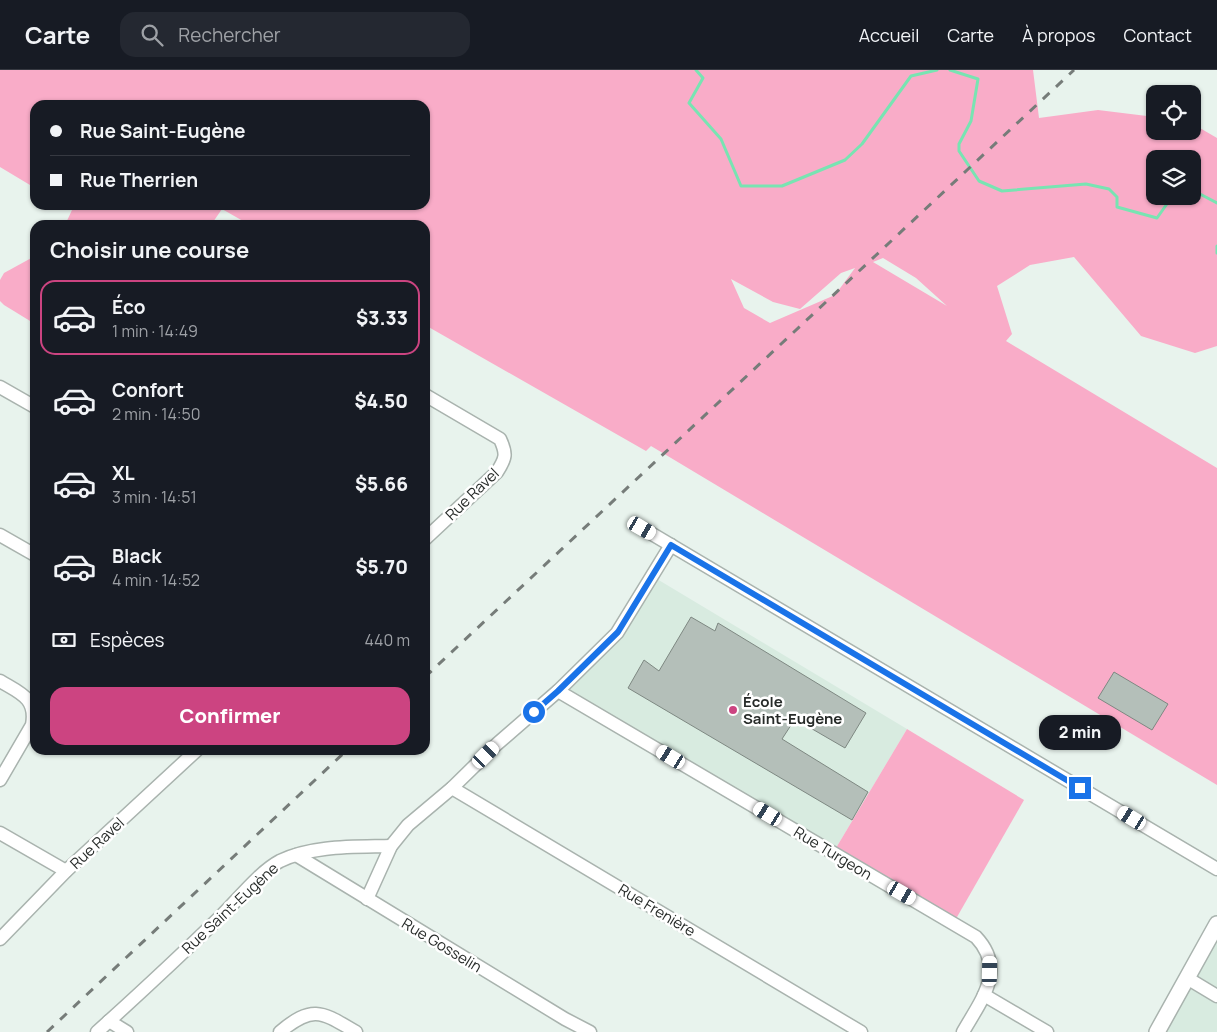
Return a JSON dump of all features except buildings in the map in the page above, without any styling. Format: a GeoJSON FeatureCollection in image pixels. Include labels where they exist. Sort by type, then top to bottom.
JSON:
{"type":"FeatureCollection","features":[{"type":"Feature","properties":{"kind":"street"},"geometry":{"type":"LineString","coordinates":[[0,387],[30,404]]}},
{"type":"Feature","properties":{"kind":"street","name":"Rue Ravel"},"geometry":{"type":"LineString","coordinates":[[430,398],[500,438],[504,448],[505,459],[497,472],[430,534]]}},
{"type":"Feature","properties":{"kind":"street"},"geometry":{"type":"LineString","coordinates":[[642,528],[1217,869]]}},
{"type":"Feature","properties":{"kind":"street"},"geometry":{"type":"LineString","coordinates":[[0,535],[30,552]]}},
{"type":"Feature","properties":{"kind":"street"},"geometry":{"type":"LineString","coordinates":[[367,899],[392,846],[408,825],[452,788],[497,744],[558,691],[618,632],[671,545]]}},
{"type":"Feature","properties":{"kind":"street"},"geometry":{"type":"LineString","coordinates":[[0,681],[24,696],[30,705]]}},
{"type":"Feature","properties":{"kind":"street","name":"Rue Turgeon"},"geometry":{"type":"LineString","coordinates":[[558,691],[976,937],[985,947],[990,959],[990,983],[963,1032]]}},
{"type":"Feature","properties":{"kind":"street"},"geometry":{"type":"LineString","coordinates":[[0,780],[30,728]]}},
{"type":"Feature","properties":{"kind":"street","name":"Rue Ravel"},"geometry":{"type":"LineString","coordinates":[[0,939],[66,872],[192,755]]}},
{"type":"Feature","properties":{"kind":"street","name":"Rue Frenière"},"geometry":{"type":"LineString","coordinates":[[452,788],[861,1032]]}},
{"type":"Feature","properties":{"kind":"street"},"geometry":{"type":"LineString","coordinates":[[0,833],[66,872]]}},
{"type":"Feature","properties":{"kind":"street","name":"Rue Saint-Eugène"},"geometry":{"type":"LineString","coordinates":[[97,1032],[218,920],[264,873],[278,862],[296,855],[326,849],[392,846]]}},
{"type":"Feature","properties":{"kind":"street","name":"Rue Gosselin"},"geometry":{"type":"LineString","coordinates":[[296,855],[565,1019],[590,1032]]}},
{"type":"Feature","properties":{"kind":"street"},"geometry":{"type":"LineString","coordinates":[[1156,1032],[1217,924]]}},
{"type":"Feature","properties":{"kind":"street"},"geometry":{"type":"LineString","coordinates":[[1187,978],[1217,996]]}},
{"type":"Feature","properties":{"kind":"street"},"geometry":{"type":"LineString","coordinates":[[984,995],[1047,1032]]}},
{"type":"Feature","properties":{"kind":"street"},"geometry":{"type":"LineString","coordinates":[[280,1032],[294,1020],[308,1014],[320,1014],[333,1018],[356,1032]]}},
{"type":"Feature","properties":{"kind":"street"},"geometry":{"type":"LineString","coordinates":[[109,1021],[127,1032]]}},
{"type":"Feature","properties":{"kind":"shaded area"},"geometry":{"type":"Polygon","coordinates":[[[0,70],[1033,70],[1039,118],[1098,110],[1146,116],[1146,140],[1201,140],[1201,129],[1217,138],[1217,346],[1195,353],[1141,336],[1074,257],[1030,265],[997,286],[1012,334],[1006,341],[1217,468],[1217,785],[651,446],[646,451],[430,328],[430,220],[241,220],[224,210],[430,210],[430,100],[30,100],[30,185],[0,167],[0,70]],[[883,258],[873,262],[947,306],[916,278],[883,258]],[[855,268],[841,273],[800,309],[773,302],[731,279],[744,308],[770,323],[835,295],[855,268]]]}},
{"type":"Feature","properties":{"kind":"shaded area"},"geometry":{"type":"Polygon","coordinates":[[[72,210],[221,210],[214,220],[67,220],[72,210]]]}},
{"type":"Feature","properties":{"kind":"shaded area"},"geometry":{"type":"Polygon","coordinates":[[[30,259],[30,321],[0,301],[0,280],[4,273],[30,259]]]}},
{"type":"Feature","properties":{"kind":"shaded area","name":"École Saint-Eugène"},"geometry":{"type":"Polygon","coordinates":[[[652,576],[907,729],[833,853],[558,691],[617,632],[652,576]]]}},
{"type":"Feature","properties":{"kind":"shaded area"},"geometry":{"type":"Polygon","coordinates":[[[907,729],[1024,800],[953,924],[833,853],[907,729]]]}},
{"type":"Feature","properties":{"kind":"shaded area"},"geometry":{"type":"Polygon","coordinates":[[[1217,923],[1217,1032],[1156,1032],[1217,923]]]}},
{"type":"Feature","properties":{"kind":"waterway"},"geometry":{"type":"LineString","coordinates":[[696,70],[703,78],[689,103],[721,139],[741,186],[782,186],[845,160],[862,144],[911,76],[937,70]]}},
{"type":"Feature","properties":{"kind":"waterway"},"geometry":{"type":"LineString","coordinates":[[950,70],[978,79],[971,121],[959,144],[959,151],[979,181],[1002,191],[1086,184],[1109,189],[1117,197],[1117,207],[1157,218],[1166,205]]}},
{"type":"Feature","properties":{"kind":"waterway"},"geometry":{"type":"LineString","coordinates":[[1201,195],[1217,203]]}},
{"type":"Feature","properties":{"kind":"waterway"},"geometry":{"type":"LineString","coordinates":[[1217,246],[1217,253]]}},
{"type":"Feature","properties":{"kind":"railway"},"geometry":{"type":"LineString","coordinates":[[430,672],[1074,70]]}},
{"type":"Feature","properties":{"kind":"railway"},"geometry":{"type":"LineString","coordinates":[[47,1032],[342,755]]}},
{"type":"Feature","properties":{"kind":"place","name":"École Saint-Eugène"},"geometry":{"type":"Point","coordinates":[733,710]}},
{"type":"Feature","properties":{"kind":"route"},"geometry":{"type":"LineString","coordinates":[[534,712],[618,632],[671,545],[1080,788]]}}]}
